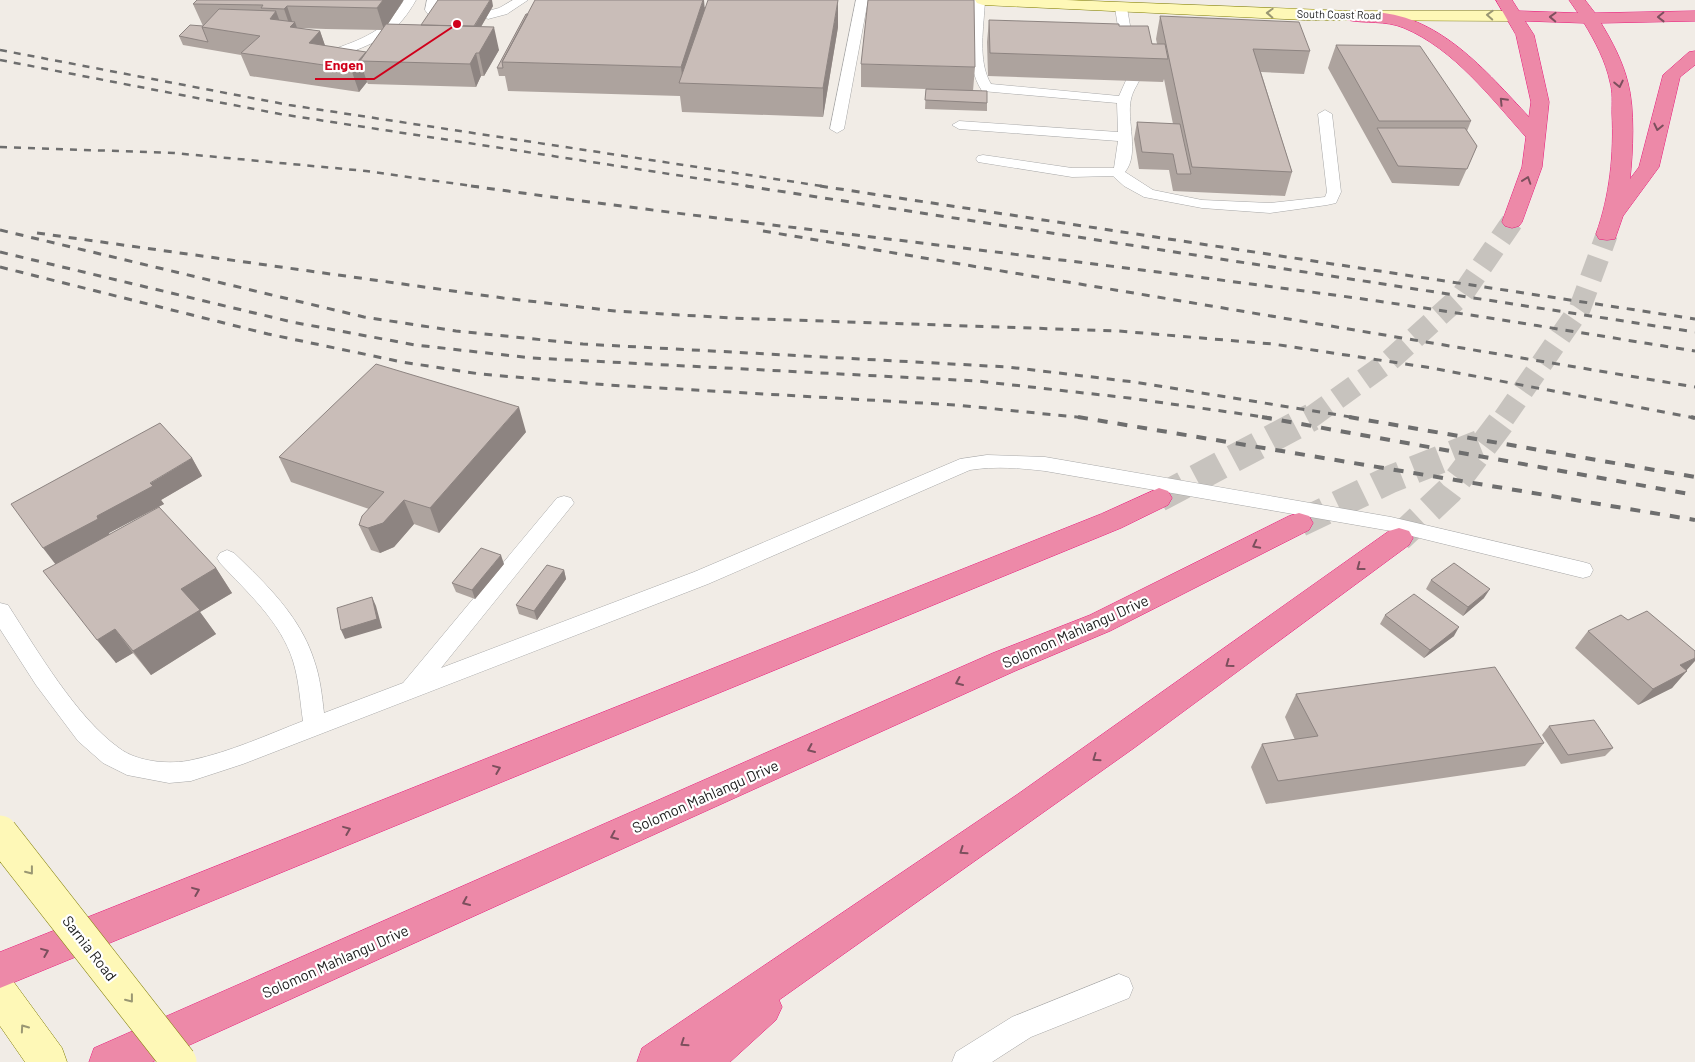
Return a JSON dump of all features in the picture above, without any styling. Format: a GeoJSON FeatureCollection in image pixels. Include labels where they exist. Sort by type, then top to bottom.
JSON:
{"type":"FeatureCollection","features":[{"type":"Feature","properties":{"kind":"highway"},"geometry":{"type":"LineString","coordinates":[[1504,0],[1525,35],[1540,102],[1532,167],[1512,222]]}},
{"type":"Feature","properties":{"kind":"highway"},"geometry":{"type":"LineString","coordinates":[[1577,0],[1603,38],[1620,84],[1622,119],[1620,178],[1615,214],[1607,234]]}},
{"type":"Feature","properties":{"kind":"highway"},"geometry":{"type":"LineString","coordinates":[[1353,16],[1389,18],[1421,30],[1457,55],[1536,137]]}},
{"type":"Feature","properties":{"kind":"highway","name":"South Coast Road"},"geometry":{"type":"LineString","coordinates":[[1515,16],[1591,18],[1695,16]]}},
{"type":"Feature","properties":{"kind":"highway"},"geometry":{"type":"LineString","coordinates":[[1615,214],[1649,167],[1672,75],[1695,56]]}},
{"type":"Feature","properties":{"kind":"highway"},"geometry":{"type":"LineString","coordinates":[[0,970],[1111,521],[1159,498]]}},
{"type":"Feature","properties":{"kind":"highway","name":"Solomon Mahlangu Drive"},"geometry":{"type":"LineString","coordinates":[[108,1062],[986,670],[1100,623],[1299,523]]}},
{"type":"Feature","properties":{"kind":"highway"},"geometry":{"type":"LineString","coordinates":[[656,1062],[841,937],[1224,668],[1399,538]]}},
{"type":"Feature","properties":{"kind":"highway"},"geometry":{"type":"LineString","coordinates":[[702,1062],[841,937]]}},
{"type":"Feature","properties":{"kind":"street","name":"South Coast Road"},"geometry":{"type":"LineString","coordinates":[[983,0],[1121,8],[1353,16],[1466,14],[1515,16]]}},
{"type":"Feature","properties":{"kind":"street","name":"Sarnia Road"},"geometry":{"type":"LineString","coordinates":[[0,833],[179,1062]]}},
{"type":"Feature","properties":{"kind":"street"},"geometry":{"type":"LineString","coordinates":[[0,994],[48,1062]]}},
{"type":"Feature","properties":{"kind":"lane"},"geometry":{"type":"LineString","coordinates":[[333,54],[386,32],[402,17],[410,0]]}},
{"type":"Feature","properties":{"kind":"lane"},"geometry":{"type":"LineString","coordinates":[[433,0],[431,10],[435,14]]}},
{"type":"Feature","properties":{"kind":"lane"},"geometry":{"type":"LineString","coordinates":[[488,15],[503,11],[522,0]]}},
{"type":"Feature","properties":{"kind":"lane"},"geometry":{"type":"LineString","coordinates":[[837,128],[862,0]]}},
{"type":"Feature","properties":{"kind":"lane"},"geometry":{"type":"LineString","coordinates":[[979,0],[983,33],[980,75],[982,82],[987,88],[995,91],[1124,100]]}},
{"type":"Feature","properties":{"kind":"lane"},"geometry":{"type":"LineString","coordinates":[[1096,37],[1127,43],[1121,8]]}},
{"type":"Feature","properties":{"kind":"lane"},"geometry":{"type":"LineString","coordinates":[[984,159],[1089,174],[1116,172],[1123,166],[1125,137],[1124,100],[1132,81]]}},
{"type":"Feature","properties":{"kind":"lane"},"geometry":{"type":"LineString","coordinates":[[1116,172],[1129,183],[1149,194],[1202,204],[1270,208],[1327,202],[1331,200],[1334,192],[1325,114]]}},
{"type":"Feature","properties":{"kind":"lane"},"geometry":{"type":"LineString","coordinates":[[959,125],[1125,137]]}},
{"type":"Feature","properties":{"kind":"lane"},"geometry":{"type":"LineString","coordinates":[[0,611],[44,678],[86,734],[111,756],[128,765],[170,773],[191,771],[229,759],[701,578],[967,464],[993,460],[1045,464],[1391,524],[1583,570]]}},
{"type":"Feature","properties":{"kind":"lane"},"geometry":{"type":"LineString","coordinates":[[410,689],[564,503]]}},
{"type":"Feature","properties":{"kind":"lane"},"geometry":{"type":"LineString","coordinates":[[227,558],[287,625],[296,642],[304,660],[315,726]]}},
{"type":"Feature","properties":{"kind":"lane"},"geometry":{"type":"LineString","coordinates":[[966,1062],[1022,1027],[1119,988]]}},
{"type":"Feature","properties":{"kind":"building"},"geometry":{"type":"Polygon","coordinates":[[[197,0],[383,0],[377,8],[287,6],[284,9],[261,8],[263,5],[193,4],[197,0]]]}},
{"type":"Feature","properties":{"kind":"building"},"geometry":{"type":"Polygon","coordinates":[[[438,0],[490,0],[474,26],[421,25],[438,0]]]}},
{"type":"Feature","properties":{"kind":"building"},"geometry":{"type":"Polygon","coordinates":[[[535,0],[703,0],[681,67],[502,62],[535,0]]]}},
{"type":"Feature","properties":{"kind":"building"},"geometry":{"type":"Polygon","coordinates":[[[708,0],[838,0],[823,88],[679,83],[708,0]]]}},
{"type":"Feature","properties":{"kind":"building"},"geometry":{"type":"Polygon","coordinates":[[[868,0],[974,0],[975,67],[861,64],[868,0]]]}},
{"type":"Feature","properties":{"kind":"building"},"geometry":{"type":"Polygon","coordinates":[[[219,9],[276,11],[270,19],[295,22],[290,27],[320,31],[309,43],[366,52],[351,69],[241,53],[260,36],[202,27],[219,9]]]}},
{"type":"Feature","properties":{"kind":"building"},"geometry":{"type":"Polygon","coordinates":[[[526,14],[528,14],[502,62],[503,68],[497,68],[526,14]]]}},
{"type":"Feature","properties":{"kind":"building"},"geometry":{"type":"Polygon","coordinates":[[[1160,16],[1299,22],[1310,51],[1253,49],[1292,172],[1192,167],[1160,16]]]}},
{"type":"Feature","properties":{"kind":"building"},"geometry":{"type":"Polygon","coordinates":[[[989,20],[1148,26],[1152,44],[1165,44],[1168,59],[990,53],[989,20]]]}},
{"type":"Feature","properties":{"kind":"building"},"geometry":{"type":"Polygon","coordinates":[[[386,24],[494,27],[479,53],[476,53],[470,64],[360,61],[386,24]]]}},
{"type":"Feature","properties":{"kind":"building"},"geometry":{"type":"Polygon","coordinates":[[[190,25],[203,26],[208,42],[179,36],[190,25]]]}},
{"type":"Feature","properties":{"kind":"building"},"geometry":{"type":"Polygon","coordinates":[[[1336,45],[1420,46],[1471,121],[1379,121],[1336,45]]]}},
{"type":"Feature","properties":{"kind":"building"},"geometry":{"type":"Polygon","coordinates":[[[926,89],[987,91],[987,103],[925,100],[926,89]]]}},
{"type":"Feature","properties":{"kind":"building"},"geometry":{"type":"Polygon","coordinates":[[[1137,122],[1180,124],[1191,174],[1177,174],[1173,154],[1142,152],[1137,122]]]}},
{"type":"Feature","properties":{"kind":"building"},"geometry":{"type":"Polygon","coordinates":[[[1377,128],[1465,128],[1477,146],[1467,169],[1398,166],[1377,128]]]}},
{"type":"Feature","properties":{"kind":"building"},"geometry":{"type":"Polygon","coordinates":[[[376,364],[519,407],[430,508],[404,500],[383,523],[368,528],[359,525],[362,516],[384,492],[279,457],[376,364]]]}},
{"type":"Feature","properties":{"kind":"building"},"geometry":{"type":"Polygon","coordinates":[[[160,423],[192,458],[150,483],[153,486],[97,516],[98,519],[43,548],[11,504],[160,423]]]}},
{"type":"Feature","properties":{"kind":"building"},"geometry":{"type":"Polygon","coordinates":[[[159,507],[216,568],[181,589],[200,610],[133,651],[115,629],[97,640],[43,571],[159,507]]]}},
{"type":"Feature","properties":{"kind":"building"},"geometry":{"type":"Polygon","coordinates":[[[481,548],[501,555],[472,590],[452,583],[481,548]]]}},
{"type":"Feature","properties":{"kind":"building"},"geometry":{"type":"Polygon","coordinates":[[[1454,563],[1490,589],[1468,607],[1431,580],[1454,563]]]}},
{"type":"Feature","properties":{"kind":"building"},"geometry":{"type":"Polygon","coordinates":[[[547,565],[564,570],[534,611],[516,605],[547,565]]]}},
{"type":"Feature","properties":{"kind":"building"},"geometry":{"type":"Polygon","coordinates":[[[1414,594],[1459,627],[1430,650],[1385,615],[1414,594]]]}},
{"type":"Feature","properties":{"kind":"building"},"geometry":{"type":"Polygon","coordinates":[[[372,597],[377,619],[341,630],[337,608],[372,597]]]}},
{"type":"Feature","properties":{"kind":"building"},"geometry":{"type":"Polygon","coordinates":[[[1647,611],[1695,651],[1695,658],[1680,665],[1687,671],[1653,689],[1588,631],[1621,615],[1628,620],[1647,611]]]}},
{"type":"Feature","properties":{"kind":"building"},"geometry":{"type":"Polygon","coordinates":[[[1495,667],[1544,743],[1278,781],[1262,744],[1318,736],[1296,694],[1495,667]]]}},
{"type":"Feature","properties":{"kind":"building"},"geometry":{"type":"Polygon","coordinates":[[[1594,720],[1613,748],[1568,755],[1549,726],[1594,720]]]}},
{"type":"Feature","properties":{"kind":"tunnel"},"geometry":{"type":"LineString","coordinates":[[1310,418],[1388,362],[1462,295],[1512,222]]}},
{"type":"Feature","properties":{"kind":"tunnel"},"geometry":{"type":"LineString","coordinates":[[1504,418],[1580,308],[1607,234]]}},
{"type":"Feature","properties":{"kind":"tunnel"},"geometry":{"type":"LineString","coordinates":[[1159,498],[1312,417]]}},
{"type":"Feature","properties":{"kind":"tunnel"},"geometry":{"type":"LineString","coordinates":[[1487,441],[1505,417]]}},
{"type":"Feature","properties":{"kind":"tunnel"},"geometry":{"type":"LineString","coordinates":[[1300,523],[1391,479],[1487,441]]}},
{"type":"Feature","properties":{"kind":"tunnel"},"geometry":{"type":"LineString","coordinates":[[1399,538],[1449,491],[1487,441]]}},
{"type":"Feature","properties":{"kind":"railway"},"geometry":{"type":"LineString","coordinates":[[0,50],[289,105],[828,187]]}},
{"type":"Feature","properties":{"kind":"railway"},"geometry":{"type":"LineString","coordinates":[[0,60],[280,114],[754,187]]}},
{"type":"Feature","properties":{"kind":"railway"},"geometry":{"type":"LineString","coordinates":[[0,147],[174,153],[366,171],[479,187]]}},
{"type":"Feature","properties":{"kind":"railway"},"geometry":{"type":"LineString","coordinates":[[471,186],[1090,263],[1346,297],[1695,351]]}},
{"type":"Feature","properties":{"kind":"railway"},"geometry":{"type":"LineString","coordinates":[[746,186],[1695,332]]}},
{"type":"Feature","properties":{"kind":"railway"},"geometry":{"type":"LineString","coordinates":[[820,186],[1695,319]]}},
{"type":"Feature","properties":{"kind":"railway"},"geometry":{"type":"LineString","coordinates":[[0,230],[364,317],[456,331],[583,344],[1008,367],[1134,382],[1357,418]]}},
{"type":"Feature","properties":{"kind":"railway"},"geometry":{"type":"LineString","coordinates":[[763,231],[1695,387]]}},
{"type":"Feature","properties":{"kind":"railway"},"geometry":{"type":"LineString","coordinates":[[37,233],[503,298],[615,311],[731,318],[1118,331],[1273,344],[1432,368],[1695,418],[1691,417]]}},
{"type":"Feature","properties":{"kind":"railway"},"geometry":{"type":"LineString","coordinates":[[0,252],[292,322],[415,345],[532,358],[977,381],[1129,398],[1271,418]]}},
{"type":"Feature","properties":{"kind":"railway"},"geometry":{"type":"LineString","coordinates":[[0,267],[268,334],[402,362],[480,374],[608,385],[956,405],[1081,417]]}},
{"type":"Feature","properties":{"kind":"railway"},"geometry":{"type":"LineString","coordinates":[[1081,417],[1086,418]]}},
{"type":"Feature","properties":{"kind":"railway"},"geometry":{"type":"LineString","coordinates":[[1081,417],[1695,520]]}},
{"type":"Feature","properties":{"kind":"railway"},"geometry":{"type":"LineString","coordinates":[[1262,417],[1695,495]]}},
{"type":"Feature","properties":{"kind":"railway"},"geometry":{"type":"LineString","coordinates":[[1349,417],[1695,477]]}},
{"type":"Feature","properties":{"kind":"place","name":"Engen"},"geometry":{"type":"Point","coordinates":[457,24]}}]}
